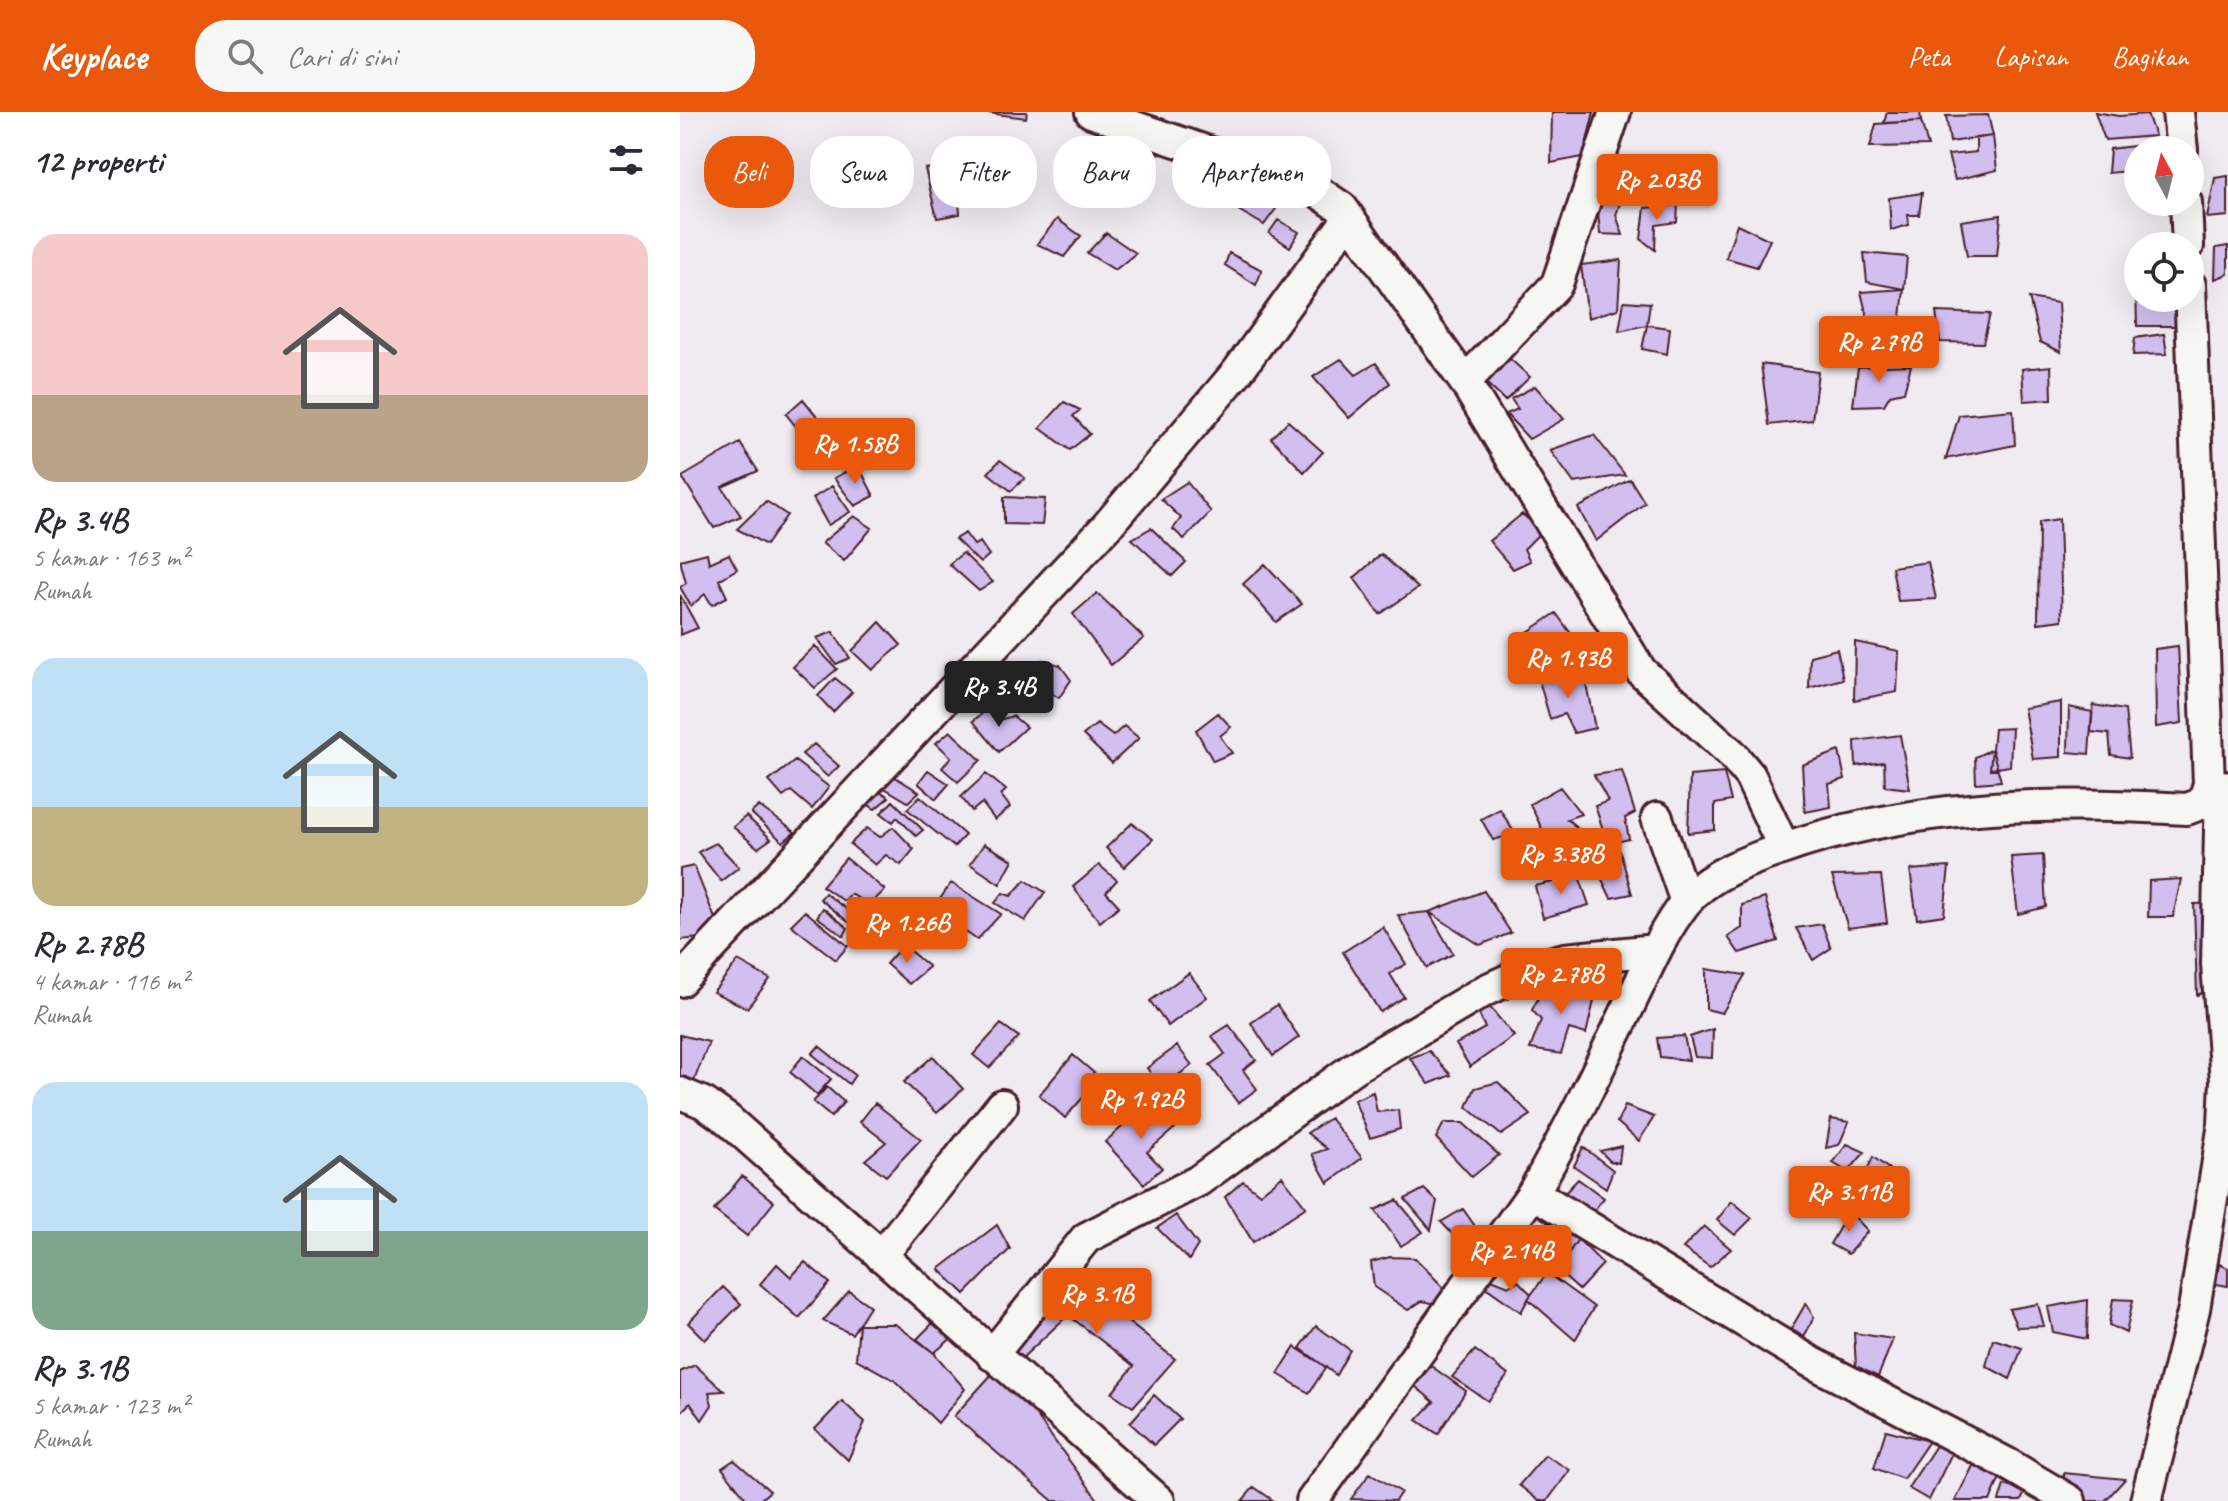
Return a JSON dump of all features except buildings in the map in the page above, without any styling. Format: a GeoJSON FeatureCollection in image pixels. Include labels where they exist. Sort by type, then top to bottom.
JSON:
{"type":"FeatureCollection","features":[{"type":"Feature","properties":{"kind":"street"},"geometry":{"type":"LineString","coordinates":[[1091,112],[1311,187],[1328,196],[1349,218],[1465,382],[1641,671],[1731,753],[1750,776],[1784,848]]}},
{"type":"Feature","properties":{"kind":"street"},"geometry":{"type":"LineString","coordinates":[[1465,382],[1557,284],[1615,112]]}},
{"type":"Feature","properties":{"kind":"street"},"geometry":{"type":"LineString","coordinates":[[2178,112],[2181,136]]}},
{"type":"Feature","properties":{"kind":"street"},"geometry":{"type":"LineString","coordinates":[[680,981],[1116,515],[1238,371],[1349,218]]}},
{"type":"Feature","properties":{"kind":"street"},"geometry":{"type":"LineString","coordinates":[[2146,1501],[2191,1322],[2224,1124],[2226,1081],[2217,964],[2219,786],[2214,591],[2192,312]]}},
{"type":"Feature","properties":{"kind":"street"},"geometry":{"type":"LineString","coordinates":[[1312,1501],[1533,1193],[1562,1143],[1656,950],[1686,902],[1718,876],[1784,848],[1867,823],[2056,803],[2187,809],[2203,803],[2219,786]]}},
{"type":"Feature","properties":{"kind":"street"},"geometry":{"type":"LineString","coordinates":[[1657,818],[1686,902]]}},
{"type":"Feature","properties":{"kind":"street"},"geometry":{"type":"LineString","coordinates":[[992,1355],[1086,1238],[1198,1181],[1340,1076],[1486,990],[1539,966],[1565,959],[1656,950]]}},
{"type":"Feature","properties":{"kind":"street"},"geometry":{"type":"LineString","coordinates":[[680,1093],[704,1103],[727,1119],[1159,1501]]}},
{"type":"Feature","properties":{"kind":"street"},"geometry":{"type":"LineString","coordinates":[[881,1256],[1002,1105]]}},
{"type":"Feature","properties":{"kind":"street"},"geometry":{"type":"LineString","coordinates":[[1533,1193],[1811,1362],[2006,1463],[2070,1501]]}}]}
